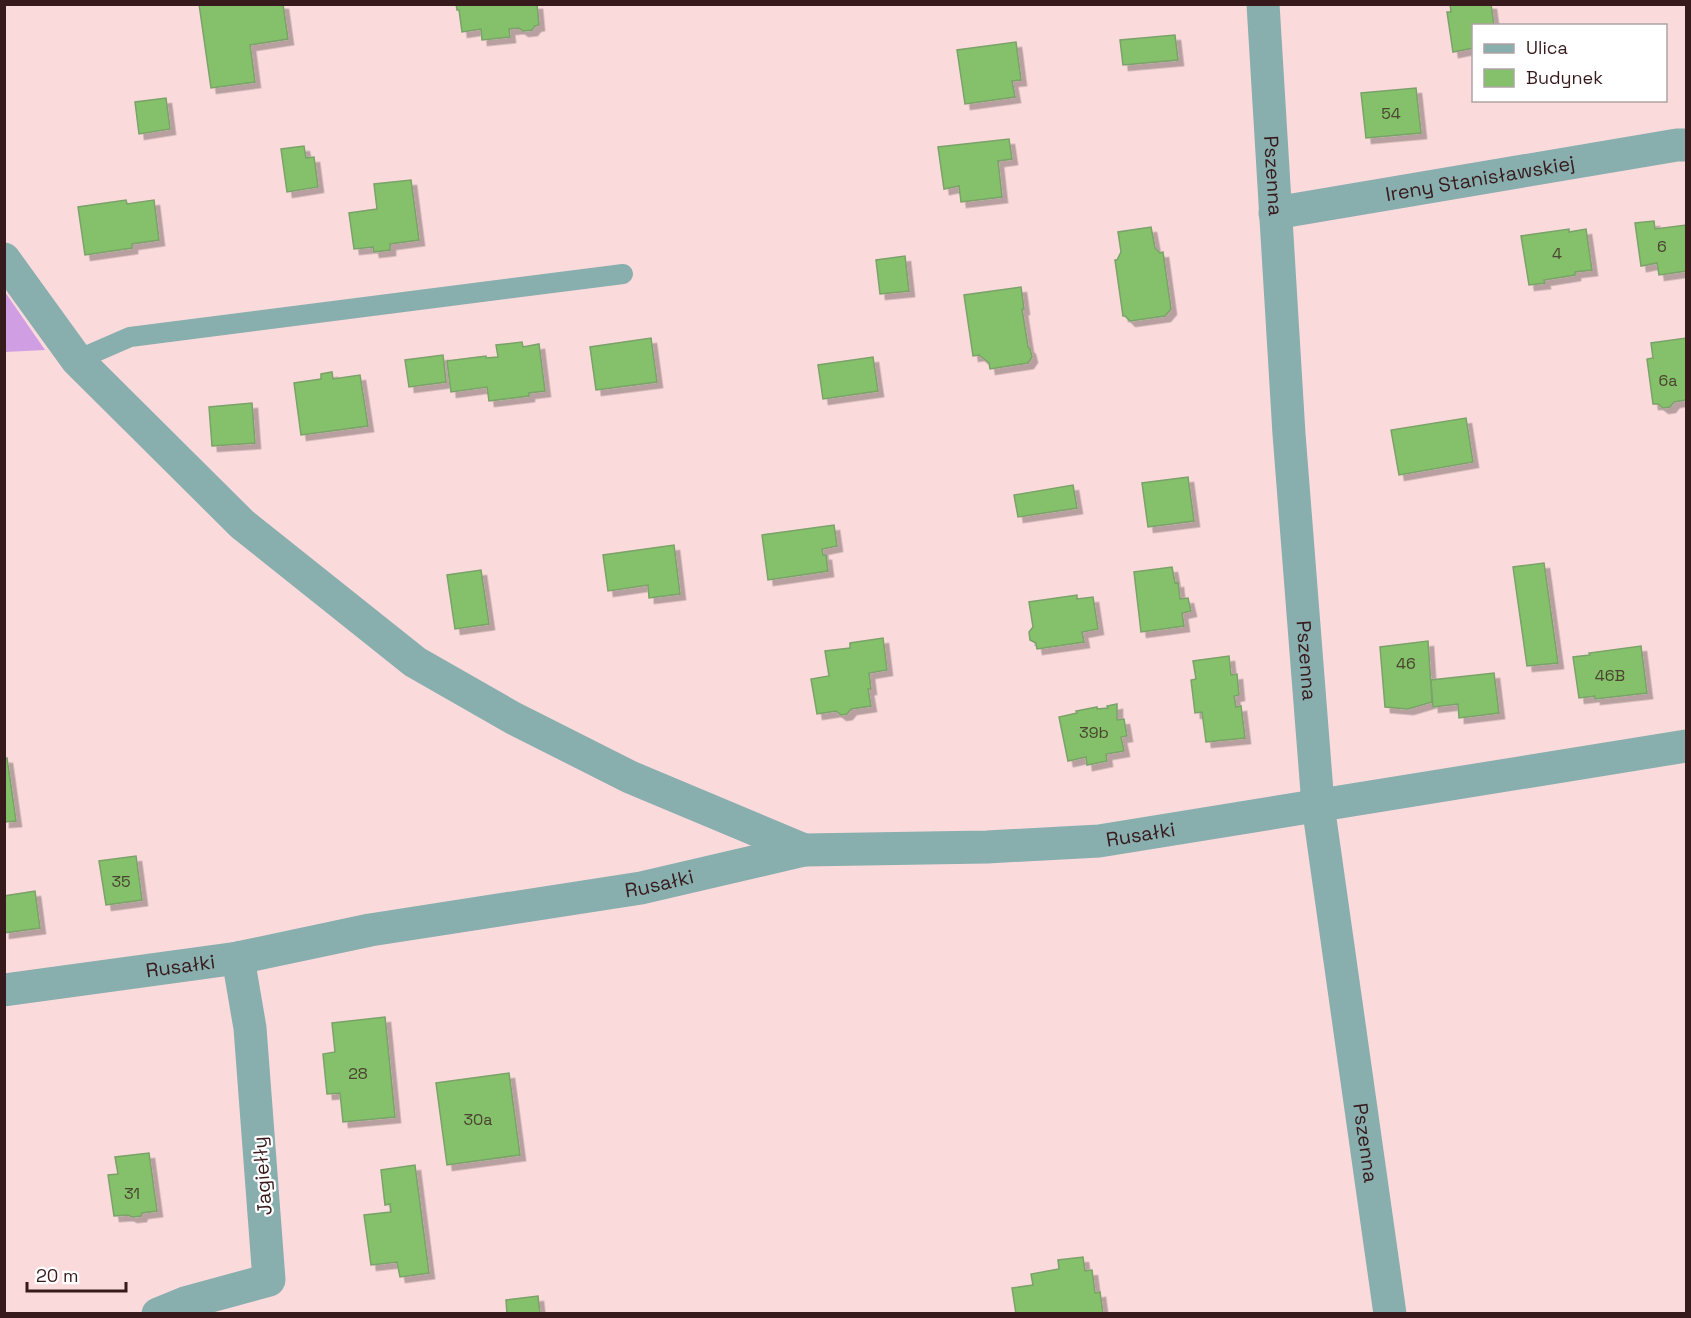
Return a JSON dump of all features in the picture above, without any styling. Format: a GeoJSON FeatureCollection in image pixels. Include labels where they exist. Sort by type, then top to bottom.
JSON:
{"type":"FeatureCollection","features":[{"type":"Feature","properties":{"kind":"street","name":"Pszenna"},"geometry":{"type":"LineString","coordinates":[[1263,4],[1289,434],[1318,805],[1390,1314]]}},
{"type":"Feature","properties":{"kind":"street","name":"Ireny Stanisławskiej"},"geometry":{"type":"LineString","coordinates":[[1275,213],[1686,145]]}},
{"type":"Feature","properties":{"kind":"street"},"geometry":{"type":"LineString","coordinates":[[4,259],[77,360],[242,524],[415,662],[513,718],[630,777],[804,850]]}},
{"type":"Feature","properties":{"kind":"street","name":"Rusałki"},"geometry":{"type":"LineString","coordinates":[[4,990],[238,958],[370,930],[641,888],[804,850],[1099,841],[1686,746]]}},
{"type":"Feature","properties":{"kind":"street","name":"Jagiełły"},"geometry":{"type":"LineString","coordinates":[[158,1314],[185,1303],[269,1280],[250,1028],[238,958]]}},
{"type":"Feature","properties":{"kind":"lane"},"geometry":{"type":"LineString","coordinates":[[77,360],[130,337],[623,274]]}},
{"type":"Feature","properties":{"kind":"shaded area"},"geometry":{"type":"Polygon","coordinates":[[[5,292],[45,350],[5,352],[5,292]]]}},
{"type":"Feature","properties":{"kind":"building"},"geometry":{"type":"Polygon","coordinates":[[[199,4],[283,4],[288,39],[250,45],[255,82],[211,88],[199,4]]]}},
{"type":"Feature","properties":{"kind":"building"},"geometry":{"type":"Polygon","coordinates":[[[456,4],[537,4],[539,25],[532,30],[509,29],[510,37],[482,40],[481,29],[462,32],[456,4]]]}},
{"type":"Feature","properties":{"kind":"building"},"geometry":{"type":"Polygon","coordinates":[[[1450,4],[1491,4],[1494,24],[1472,24],[1472,48],[1453,52],[1447,12],[1451,12],[1450,4]]]}},
{"type":"Feature","properties":{"kind":"building"},"geometry":{"type":"Polygon","coordinates":[[[1175,35],[1178,60],[1123,65],[1120,40],[1175,35]]]}},
{"type":"Feature","properties":{"kind":"building"},"geometry":{"type":"Polygon","coordinates":[[[1016,42],[1021,80],[1012,81],[1015,97],[965,104],[957,50],[1016,42]]]}},
{"type":"Feature","properties":{"kind":"building"},"geometry":{"type":"Polygon","coordinates":[[[1416,88],[1421,133],[1366,138],[1361,93],[1416,88]]]}},
{"type":"Feature","properties":{"kind":"building"},"geometry":{"type":"Polygon","coordinates":[[[166,98],[170,129],[139,134],[135,102],[166,98]]]}},
{"type":"Feature","properties":{"kind":"building"},"geometry":{"type":"Polygon","coordinates":[[[1009,139],[1012,159],[998,161],[1002,197],[961,202],[959,186],[944,189],[938,147],[1009,139]]]}},
{"type":"Feature","properties":{"kind":"building"},"geometry":{"type":"Polygon","coordinates":[[[304,146],[306,158],[314,157],[318,187],[287,192],[281,149],[304,146]]]}},
{"type":"Feature","properties":{"kind":"building"},"geometry":{"type":"Polygon","coordinates":[[[411,180],[419,240],[390,244],[390,250],[374,252],[373,247],[354,249],[349,213],[377,209],[374,184],[411,180]]]}},
{"type":"Feature","properties":{"kind":"building"},"geometry":{"type":"Polygon","coordinates":[[[126,200],[127,204],[154,200],[159,240],[132,244],[132,248],[85,255],[78,207],[126,200]]]}},
{"type":"Feature","properties":{"kind":"building"},"geometry":{"type":"Polygon","coordinates":[[[1654,221],[1655,229],[1686,225],[1686,271],[1659,275],[1657,263],[1641,266],[1635,223],[1654,221]]]}},
{"type":"Feature","properties":{"kind":"building"},"geometry":{"type":"Polygon","coordinates":[[[1151,227],[1155,248],[1160,253],[1163,252],[1171,309],[1165,316],[1130,321],[1123,316],[1115,260],[1121,252],[1118,232],[1151,227]]]}},
{"type":"Feature","properties":{"kind":"building"},"geometry":{"type":"Polygon","coordinates":[[[1569,229],[1569,232],[1586,229],[1592,270],[1575,272],[1575,275],[1529,285],[1521,236],[1569,229]]]}},
{"type":"Feature","properties":{"kind":"building"},"geometry":{"type":"Polygon","coordinates":[[[905,256],[909,291],[880,294],[876,260],[905,256]]]}},
{"type":"Feature","properties":{"kind":"building"},"geometry":{"type":"Polygon","coordinates":[[[1021,287],[1024,309],[1022,309],[1028,347],[1032,357],[1028,363],[990,369],[989,363],[979,355],[973,356],[964,295],[1021,287]]]}},
{"type":"Feature","properties":{"kind":"building"},"geometry":{"type":"Polygon","coordinates":[[[651,338],[657,382],[596,390],[590,347],[651,338]]]}},
{"type":"Feature","properties":{"kind":"building"},"geometry":{"type":"Polygon","coordinates":[[[1686,338],[1686,400],[1674,402],[1670,407],[1663,408],[1658,404],[1653,404],[1647,359],[1653,358],[1651,343],[1686,338]]]}},
{"type":"Feature","properties":{"kind":"building"},"geometry":{"type":"Polygon","coordinates":[[[522,342],[523,347],[539,344],[545,391],[529,393],[529,396],[489,401],[487,387],[451,392],[447,361],[486,356],[486,358],[498,357],[496,345],[522,342]]]}},
{"type":"Feature","properties":{"kind":"building"},"geometry":{"type":"Polygon","coordinates":[[[443,355],[446,382],[409,387],[405,360],[443,355]]]}},
{"type":"Feature","properties":{"kind":"building"},"geometry":{"type":"Polygon","coordinates":[[[873,357],[878,391],[823,399],[818,365],[873,357]]]}},
{"type":"Feature","properties":{"kind":"building"},"geometry":{"type":"Polygon","coordinates":[[[332,372],[333,379],[360,375],[368,426],[301,435],[294,383],[321,379],[321,374],[332,372]]]}},
{"type":"Feature","properties":{"kind":"building"},"geometry":{"type":"Polygon","coordinates":[[[252,403],[255,443],[212,446],[209,407],[252,403]]]}},
{"type":"Feature","properties":{"kind":"building"},"geometry":{"type":"Polygon","coordinates":[[[1466,418],[1473,462],[1399,475],[1391,430],[1466,418]]]}},
{"type":"Feature","properties":{"kind":"building"},"geometry":{"type":"Polygon","coordinates":[[[1188,477],[1194,521],[1148,527],[1142,483],[1188,477]]]}},
{"type":"Feature","properties":{"kind":"building"},"geometry":{"type":"Polygon","coordinates":[[[1073,485],[1077,508],[1018,517],[1014,495],[1073,485]]]}},
{"type":"Feature","properties":{"kind":"building"},"geometry":{"type":"Polygon","coordinates":[[[834,525],[837,546],[822,549],[823,555],[826,555],[828,571],[768,580],[762,535],[834,525]]]}},
{"type":"Feature","properties":{"kind":"building"},"geometry":{"type":"Polygon","coordinates":[[[674,545],[680,594],[649,598],[648,585],[608,591],[603,555],[674,545]]]}},
{"type":"Feature","properties":{"kind":"building"},"geometry":{"type":"Polygon","coordinates":[[[1544,563],[1558,663],[1527,666],[1513,567],[1544,563]]]}},
{"type":"Feature","properties":{"kind":"building"},"geometry":{"type":"Polygon","coordinates":[[[1172,567],[1175,583],[1178,582],[1180,599],[1188,598],[1191,611],[1182,613],[1184,626],[1141,632],[1134,572],[1172,567]]]}},
{"type":"Feature","properties":{"kind":"building"},"geometry":{"type":"Polygon","coordinates":[[[481,570],[489,624],[455,629],[447,575],[481,570]]]}},
{"type":"Feature","properties":{"kind":"building"},"geometry":{"type":"Polygon","coordinates":[[[1077,595],[1077,599],[1093,597],[1098,629],[1082,632],[1084,642],[1037,649],[1036,643],[1030,640],[1029,632],[1033,627],[1029,602],[1077,595]]]}},
{"type":"Feature","properties":{"kind":"building"},"geometry":{"type":"Polygon","coordinates":[[[883,638],[887,670],[869,673],[871,689],[868,689],[871,706],[851,709],[847,714],[841,715],[836,711],[817,714],[811,679],[829,676],[825,651],[850,648],[850,643],[883,638]]]}},
{"type":"Feature","properties":{"kind":"building"},"geometry":{"type":"Polygon","coordinates":[[[1428,641],[1432,702],[1408,709],[1385,707],[1380,647],[1428,641]]]}},
{"type":"Feature","properties":{"kind":"building"},"geometry":{"type":"Polygon","coordinates":[[[1641,646],[1647,693],[1595,699],[1595,696],[1579,698],[1573,657],[1641,646]]]}},
{"type":"Feature","properties":{"kind":"building"},"geometry":{"type":"Polygon","coordinates":[[[1229,656],[1231,675],[1237,674],[1239,695],[1234,696],[1236,707],[1241,706],[1245,738],[1206,742],[1202,712],[1195,713],[1191,680],[1196,679],[1193,661],[1229,656]]]}},
{"type":"Feature","properties":{"kind":"building"},"geometry":{"type":"Polygon","coordinates":[[[1494,673],[1499,713],[1459,718],[1458,704],[1433,707],[1431,680],[1494,673]]]}},
{"type":"Feature","properties":{"kind":"building"},"geometry":{"type":"Polygon","coordinates":[[[1117,704],[1117,720],[1124,719],[1127,736],[1121,737],[1124,751],[1106,754],[1107,761],[1087,765],[1086,757],[1068,761],[1059,717],[1077,713],[1076,711],[1097,707],[1097,709],[1108,708],[1107,706],[1117,704]]]}},
{"type":"Feature","properties":{"kind":"building"},"geometry":{"type":"Polygon","coordinates":[[[4,758],[7,758],[16,821],[4,822],[4,758]]]}},
{"type":"Feature","properties":{"kind":"building"},"geometry":{"type":"Polygon","coordinates":[[[136,856],[142,900],[106,905],[99,861],[136,856]]]}},
{"type":"Feature","properties":{"kind":"building"},"geometry":{"type":"Polygon","coordinates":[[[35,891],[40,928],[4,933],[4,896],[35,891]]]}},
{"type":"Feature","properties":{"kind":"building"},"geometry":{"type":"Polygon","coordinates":[[[385,1017],[395,1117],[343,1122],[340,1093],[327,1094],[323,1054],[335,1052],[332,1023],[385,1017]]]}},
{"type":"Feature","properties":{"kind":"building"},"geometry":{"type":"Polygon","coordinates":[[[509,1073],[520,1155],[447,1165],[436,1083],[509,1073]]]}},
{"type":"Feature","properties":{"kind":"building"},"geometry":{"type":"Polygon","coordinates":[[[149,1153],[157,1211],[142,1213],[141,1216],[114,1216],[108,1175],[118,1174],[115,1157],[149,1153]]]}},
{"type":"Feature","properties":{"kind":"building"},"geometry":{"type":"Polygon","coordinates":[[[415,1165],[429,1273],[400,1277],[397,1262],[371,1265],[364,1215],[391,1212],[390,1204],[385,1205],[381,1170],[415,1165]]]}},
{"type":"Feature","properties":{"kind":"building"},"geometry":{"type":"Polygon","coordinates":[[[1083,1257],[1085,1271],[1092,1270],[1095,1293],[1100,1292],[1103,1314],[1016,1314],[1012,1288],[1033,1285],[1031,1274],[1059,1269],[1058,1260],[1083,1257]]]}},
{"type":"Feature","properties":{"kind":"building"},"geometry":{"type":"Polygon","coordinates":[[[538,1296],[540,1314],[507,1314],[506,1300],[538,1296]]]}}]}
